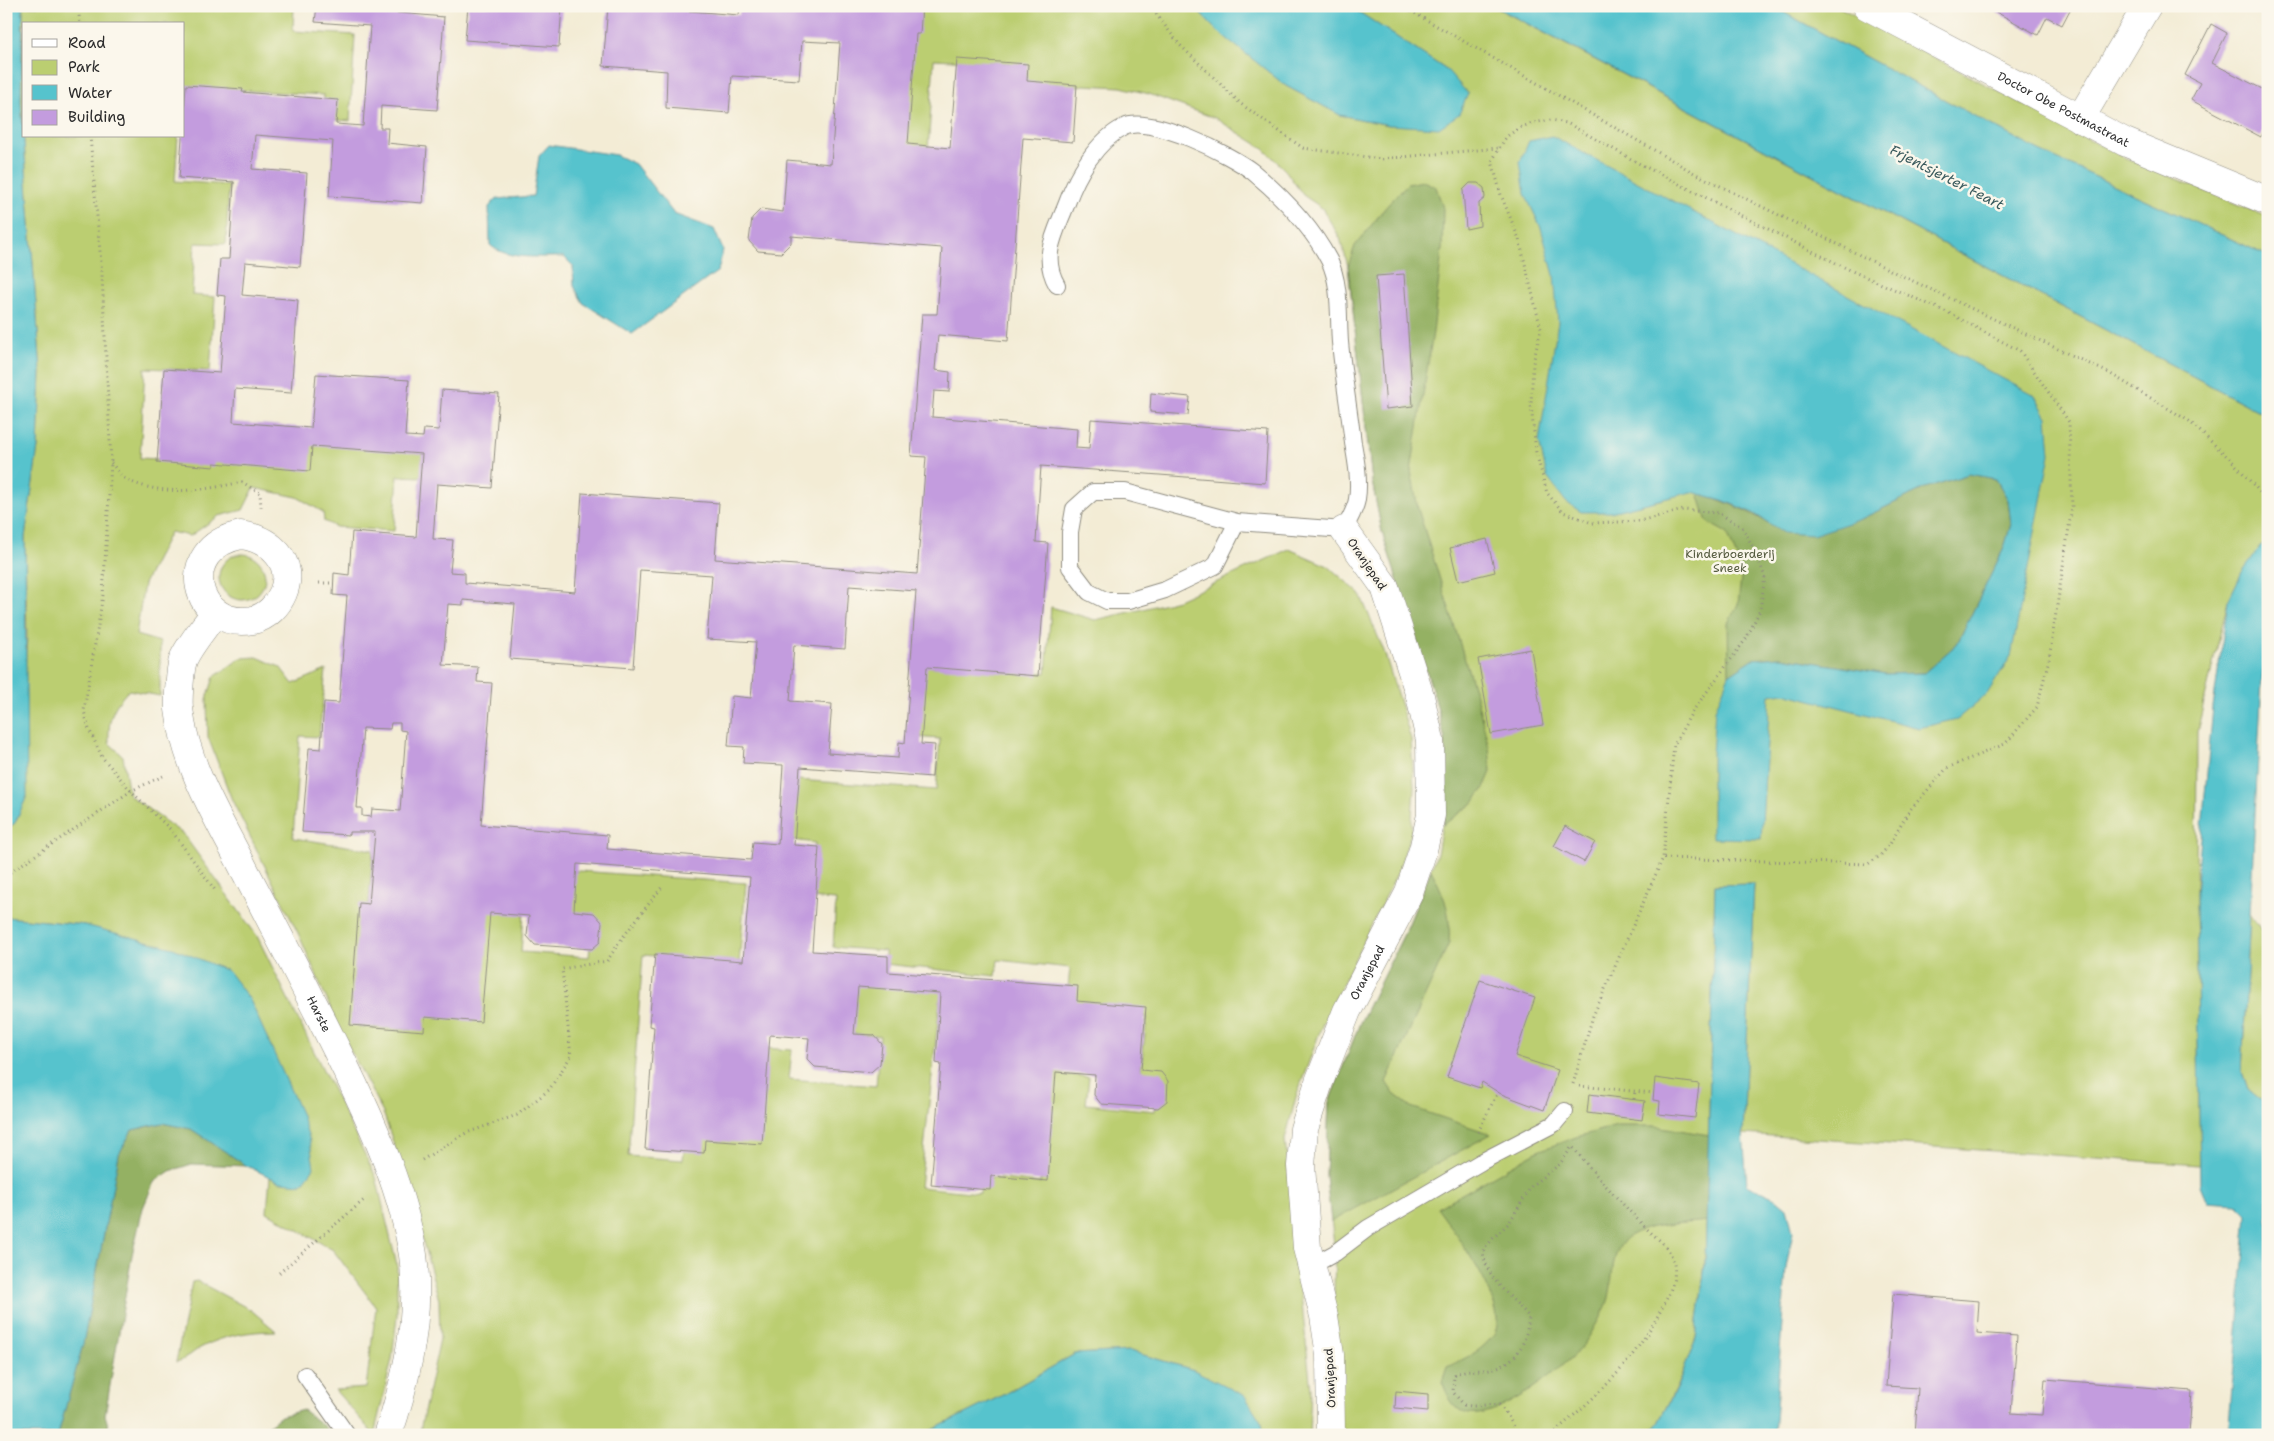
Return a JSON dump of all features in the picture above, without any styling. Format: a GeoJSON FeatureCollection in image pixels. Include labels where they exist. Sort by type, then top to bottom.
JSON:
{"type":"FeatureCollection","features":[{"type":"Feature","properties":{"kind":"street","name":"Doctor Obe Postmastraat"},"geometry":{"type":"LineString","coordinates":[[1867,6],[2125,142],[2268,201]]}},
{"type":"Feature","properties":{"kind":"street"},"geometry":{"type":"LineString","coordinates":[[2080,119],[2147,6]]}},
{"type":"Feature","properties":{"kind":"street","name":"Oranjepad"},"geometry":{"type":"LineString","coordinates":[[1331,1435],[1330,1355],[1324,1316],[1307,1248],[1302,1166],[1304,1129],[1319,1082],[1347,1011],[1408,895],[1423,850],[1431,814],[1430,740],[1420,696],[1385,588],[1344,530]]}},
{"type":"Feature","properties":{"kind":"street"},"geometry":{"type":"LineString","coordinates":[[241,535],[256,537],[270,544],[280,555],[285,570],[287,583],[281,599],[271,611],[258,619],[243,622],[228,619],[215,612],[205,601],[200,586],[199,571],[204,557],[214,545],[227,538],[241,535]]}},
{"type":"Feature","properties":{"kind":"street","name":"Harste"},"geometry":{"type":"LineString","coordinates":[[215,612],[183,661],[179,708],[191,764],[313,1001],[361,1100],[392,1178],[405,1220],[413,1257],[414,1300],[410,1345],[401,1396],[388,1435]]}},
{"type":"Feature","properties":{"kind":"lane"},"geometry":{"type":"LineString","coordinates":[[1057,285],[1050,273],[1048,254],[1071,192],[1082,168],[1108,139],[1126,126],[1148,124],[1181,135],[1252,171],[1296,214],[1314,235],[1330,261],[1337,288],[1340,342],[1357,466],[1357,500],[1344,530],[1237,522],[1125,492],[1093,492],[1074,509],[1070,532],[1070,567],[1089,592],[1107,601],[1128,602],[1165,590],[1215,566],[1237,522]]}},
{"type":"Feature","properties":{"kind":"lane"},"geometry":{"type":"LineString","coordinates":[[1311,1266],[1335,1253],[1368,1228],[1481,1162],[1554,1124],[1565,1111]]}},
{"type":"Feature","properties":{"kind":"lane"},"geometry":{"type":"LineString","coordinates":[[305,1375],[347,1435]]}},
{"type":"Feature","properties":{"kind":"path"},"geometry":{"type":"LineString","coordinates":[[78,6],[80,22]]}},
{"type":"Feature","properties":{"kind":"path"},"geometry":{"type":"LineString","coordinates":[[1150,6],[1179,44],[1241,104],[1303,148],[1381,159],[1498,148]]}},
{"type":"Feature","properties":{"kind":"path"},"geometry":{"type":"LineString","coordinates":[[1402,6],[1696,174],[1898,274],[2110,373],[2189,421],[2234,462],[2268,501]]}},
{"type":"Feature","properties":{"kind":"path"},"geometry":{"type":"LineString","coordinates":[[1565,1111],[1593,1016],[1663,858],[1674,746],[1692,712],[1746,639],[1760,610],[1765,577],[1755,551],[1743,528],[1718,513],[1683,510],[1640,521],[1592,522],[1563,512],[1547,493],[1536,452],[1531,405],[1533,363],[1541,329],[1519,238],[1501,195],[1492,161],[1506,137],[1519,128],[1532,123],[1551,120],[1567,123],[1640,164],[1736,213],[1854,272],[1947,312],[2020,351],[2070,422],[2072,507],[2049,659],[2037,707],[2005,744],[1974,754],[1947,768],[1909,811],[1890,844],[1880,856],[1868,864],[1663,858]]}},
{"type":"Feature","properties":{"kind":"path"},"geometry":{"type":"LineString","coordinates":[[90,138],[102,274],[111,463],[103,595],[84,711],[89,729],[102,757],[131,791],[171,830],[219,896]]}},
{"type":"Feature","properties":{"kind":"path"},"geometry":{"type":"LineString","coordinates":[[111,463],[126,479],[151,487],[196,491],[242,482],[260,493],[261,512],[256,537]]}},
{"type":"Feature","properties":{"kind":"path"},"geometry":{"type":"LineString","coordinates":[[6,875],[131,791],[191,764]]}},
{"type":"Feature","properties":{"kind":"path"},"geometry":{"type":"LineString","coordinates":[[279,1273],[343,1216],[392,1178],[466,1133],[517,1115],[549,1090],[571,1056],[562,969],[608,962],[623,937],[662,887]]}},
{"type":"Feature","properties":{"kind":"path"},"geometry":{"type":"LineString","coordinates":[[1573,1085],[1654,1092]]}},
{"type":"Feature","properties":{"kind":"path"},"geometry":{"type":"LineString","coordinates":[[1634,1099],[1635,1091]]}},
{"type":"Feature","properties":{"kind":"path"},"geometry":{"type":"LineString","coordinates":[[1518,1435],[1508,1416],[1499,1405],[1490,1404],[1478,1408],[1464,1405],[1453,1392],[1454,1375],[1466,1369],[1484,1370],[1511,1362],[1526,1339],[1530,1317],[1500,1286],[1485,1265],[1483,1251],[1494,1236],[1509,1223],[1532,1185],[1560,1164],[1572,1146],[1633,1215],[1670,1252],[1676,1273],[1666,1300],[1645,1340],[1616,1377],[1550,1435]]}},
{"type":"Feature","properties":{"kind":"green space"},"geometry":{"type":"Polygon","coordinates":[[[23,6],[294,6],[293,31],[355,35],[350,121],[323,119],[324,95],[185,87],[185,22],[23,22],[23,6]]]}},
{"type":"Feature","properties":{"kind":"green space","name":"Kinderboerderij Sneek"},"geometry":{"type":"Polygon","coordinates":[[[903,6],[1193,6],[1216,29],[1286,86],[1340,115],[1389,125],[1448,71],[1350,6],[1493,6],[2268,416],[2268,543],[2260,547],[2228,601],[2197,732],[2196,893],[2200,1165],[1743,1134],[1754,884],[1715,885],[1705,1264],[1696,1338],[1677,1386],[1658,1423],[1648,1435],[1339,1435],[1334,1292],[1335,1253],[1326,1176],[1329,1102],[1360,1023],[1408,926],[1437,854],[1447,796],[1445,739],[1435,698],[1382,532],[1372,481],[1348,266],[1340,238],[1322,208],[1303,195],[1286,171],[1263,148],[1215,118],[1149,94],[1121,87],[1084,85],[1056,89],[1009,86],[1010,63],[934,59],[928,151],[894,149],[903,6]]]}},
{"type":"Feature","properties":{"kind":"green space"},"geometry":{"type":"Polygon","coordinates":[[[1772,6],[1837,6],[2121,156],[2268,217],[2268,256],[2037,150],[1772,6]]]}},
{"type":"Feature","properties":{"kind":"green space"},"geometry":{"type":"Polygon","coordinates":[[[22,54],[22,116],[21,102],[22,54]]]}},
{"type":"Feature","properties":{"kind":"green space"},"geometry":{"type":"Polygon","coordinates":[[[24,138],[178,138],[175,181],[229,185],[226,244],[195,243],[192,295],[215,297],[210,371],[145,368],[140,458],[300,467],[302,443],[425,450],[423,477],[398,476],[394,531],[336,527],[324,521],[323,512],[297,497],[254,488],[243,510],[219,516],[190,536],[170,532],[144,584],[136,635],[160,642],[160,696],[129,690],[112,714],[109,735],[109,743],[123,756],[129,795],[183,834],[257,936],[376,1177],[397,1266],[397,1316],[392,1359],[374,1435],[335,1390],[366,1388],[376,1307],[333,1250],[267,1212],[270,1177],[280,1182],[85,925],[6,917],[6,829],[15,823],[27,638],[25,537],[38,447],[41,372],[24,138]]]}},
{"type":"Feature","properties":{"kind":"green space"},"geometry":{"type":"Polygon","coordinates":[[[1423,181],[1436,187],[1443,208],[1442,250],[1433,332],[1411,471],[1418,509],[1475,692],[1489,747],[1491,772],[1483,790],[1472,804],[1443,825],[1447,796],[1445,739],[1435,698],[1382,532],[1372,481],[1348,266],[1355,246],[1385,208],[1407,184],[1423,181]]]}},
{"type":"Feature","properties":{"kind":"green space"},"geometry":{"type":"Polygon","coordinates":[[[1969,474],[1996,479],[2008,500],[2011,524],[2004,548],[1957,644],[1924,673],[1886,674],[1781,657],[1753,659],[1729,675],[1728,623],[1738,604],[1742,570],[1727,533],[1707,522],[1698,493],[1721,500],[1784,532],[1861,519],[1925,488],[1969,474]]]}},
{"type":"Feature","properties":{"kind":"green space"},"geometry":{"type":"Polygon","coordinates":[[[1289,549],[1328,566],[1360,594],[1384,651],[1411,739],[1414,788],[1411,834],[1397,874],[1323,1023],[1296,1097],[1285,1140],[1311,1390],[1309,1435],[1264,1435],[1262,1423],[1194,1370],[1130,1351],[1075,1354],[1001,1396],[922,1435],[419,1435],[440,1339],[439,1300],[408,1187],[384,1115],[340,1030],[299,935],[232,800],[208,737],[207,699],[214,677],[241,658],[257,657],[280,667],[293,684],[326,670],[319,737],[300,736],[293,838],[373,850],[359,1027],[412,1030],[414,1003],[478,909],[524,913],[521,952],[589,957],[592,923],[561,921],[565,870],[746,883],[739,963],[643,955],[628,1156],[683,1160],[685,1138],[748,1047],[792,1050],[789,1079],[876,1086],[880,1036],[843,1033],[847,983],[941,992],[920,1187],[980,1193],[982,1177],[1040,1183],[1051,1073],[1089,1077],[1086,1104],[1155,1111],[1159,1079],[1140,1077],[1147,1017],[1066,1008],[1070,968],[998,960],[996,976],[885,964],[885,951],[833,947],[836,900],[810,898],[815,843],[793,840],[797,780],[936,790],[940,739],[914,737],[919,666],[1046,673],[1051,607],[1095,620],[1139,610],[1178,600],[1289,549]]]}},
{"type":"Feature","properties":{"kind":"green space"},"geometry":{"type":"Polygon","coordinates":[[[242,554],[255,558],[261,564],[265,577],[261,590],[255,596],[242,600],[229,596],[223,590],[219,577],[223,564],[229,558],[242,554]]]}},
{"type":"Feature","properties":{"kind":"green space"},"geometry":{"type":"Polygon","coordinates":[[[1431,870],[1440,888],[1448,913],[1449,943],[1386,1082],[1394,1094],[1411,1107],[1491,1134],[1331,1222],[1326,1176],[1329,1102],[1360,1023],[1408,926],[1431,870]]]}},
{"type":"Feature","properties":{"kind":"green space"},"geometry":{"type":"Polygon","coordinates":[[[2250,914],[2268,940],[2268,1106],[2248,1089],[2242,1072],[2250,914]]]}},
{"type":"Feature","properties":{"kind":"green space"},"geometry":{"type":"Polygon","coordinates":[[[162,1123],[191,1129],[247,1166],[192,1164],[170,1171],[154,1182],[143,1208],[132,1255],[105,1415],[111,1435],[58,1435],[83,1344],[119,1154],[132,1130],[162,1123]]]}},
{"type":"Feature","properties":{"kind":"green space"},"geometry":{"type":"Polygon","coordinates":[[[1617,1126],[1655,1126],[1709,1135],[1707,1221],[1663,1225],[1631,1235],[1624,1241],[1615,1257],[1610,1294],[1603,1312],[1589,1337],[1575,1354],[1545,1379],[1509,1403],[1491,1411],[1476,1414],[1463,1412],[1452,1403],[1442,1382],[1447,1367],[1473,1354],[1494,1334],[1497,1322],[1495,1306],[1488,1288],[1467,1251],[1437,1208],[1538,1151],[1576,1137],[1617,1126]]]}},
{"type":"Feature","properties":{"kind":"green space"},"geometry":{"type":"Polygon","coordinates":[[[197,1281],[251,1310],[276,1331],[247,1333],[228,1337],[209,1344],[183,1360],[176,1362],[192,1282],[197,1281]]]}},
{"type":"Feature","properties":{"kind":"green space"},"geometry":{"type":"Polygon","coordinates":[[[303,1410],[325,1427],[329,1435],[256,1435],[281,1416],[303,1410]]]}},
{"type":"Feature","properties":{"kind":"water"},"geometry":{"type":"Polygon","coordinates":[[[6,6],[23,6],[22,138],[24,138],[41,372],[38,447],[25,537],[27,796],[15,823],[6,829],[6,6]]]}},
{"type":"Feature","properties":{"kind":"water"},"geometry":{"type":"Polygon","coordinates":[[[1193,6],[1350,6],[1448,71],[1468,94],[1459,114],[1439,128],[1389,125],[1340,115],[1286,86],[1215,29],[1193,6]]]}},
{"type":"Feature","properties":{"kind":"water","name":"Frjentsjerter Feart"},"geometry":{"type":"Polygon","coordinates":[[[1494,6],[1772,6],[2037,150],[2268,256],[2268,416],[1494,6]]]}},
{"type":"Feature","properties":{"kind":"water"},"geometry":{"type":"Polygon","coordinates":[[[1552,136],[2035,396],[2047,417],[2050,454],[2011,656],[1987,694],[1957,719],[1919,728],[1784,693],[1770,695],[1761,839],[1712,838],[1712,755],[1715,710],[1729,675],[1753,659],[1781,657],[1886,674],[1924,673],[1957,644],[2004,548],[2011,524],[2008,500],[1996,479],[1969,474],[1925,488],[1861,519],[1813,535],[1784,533],[1753,513],[1722,500],[1692,492],[1611,512],[1581,512],[1566,502],[1547,477],[1539,441],[1558,322],[1554,275],[1541,228],[1525,194],[1520,162],[1529,141],[1552,136]]]}},
{"type":"Feature","properties":{"kind":"water"},"geometry":{"type":"Polygon","coordinates":[[[549,145],[616,155],[635,164],[674,214],[714,229],[723,250],[718,271],[632,334],[583,303],[574,286],[573,266],[564,257],[516,256],[497,250],[490,245],[489,207],[496,199],[533,196],[539,156],[549,145]]]}},
{"type":"Feature","properties":{"kind":"water"},"geometry":{"type":"Polygon","coordinates":[[[2268,543],[2268,642],[2262,678],[2242,1072],[2248,1089],[2268,1106],[2268,1435],[2228,1435],[2247,1215],[2236,1204],[2207,1202],[2200,1185],[2196,893],[2213,707],[2228,601],[2242,572],[2260,547],[2268,543]]]}},
{"type":"Feature","properties":{"kind":"water"},"geometry":{"type":"Polygon","coordinates":[[[1754,884],[1743,1133],[1747,1185],[1775,1198],[1787,1208],[1793,1232],[1786,1268],[1774,1435],[1648,1435],[1658,1423],[1677,1387],[1696,1338],[1705,1264],[1715,885],[1754,884]]]}},
{"type":"Feature","properties":{"kind":"water"},"geometry":{"type":"Polygon","coordinates":[[[6,917],[85,925],[173,948],[228,971],[250,1000],[301,1113],[310,1141],[314,1168],[302,1184],[280,1182],[247,1166],[191,1129],[162,1123],[132,1130],[119,1154],[83,1344],[58,1435],[6,1435],[6,917]]]}},
{"type":"Feature","properties":{"kind":"water"},"geometry":{"type":"Polygon","coordinates":[[[1130,1351],[1194,1370],[1245,1396],[1262,1423],[1264,1435],[922,1435],[1001,1396],[1075,1354],[1130,1351]]]}},
{"type":"Feature","properties":{"kind":"building"},"geometry":{"type":"Polygon","coordinates":[[[317,6],[389,6],[388,12],[444,17],[437,110],[381,106],[380,128],[388,128],[387,143],[427,147],[423,203],[329,196],[333,141],[255,135],[252,169],[307,173],[300,267],[245,262],[242,295],[298,300],[291,393],[235,389],[233,422],[311,428],[316,374],[409,380],[405,436],[423,437],[424,429],[439,430],[442,390],[499,394],[492,488],[437,484],[433,539],[453,540],[450,572],[465,573],[465,583],[575,592],[582,493],[719,503],[715,559],[917,574],[926,457],[911,456],[922,314],[937,314],[942,248],[791,236],[791,243],[781,253],[758,251],[749,241],[752,218],[761,209],[783,212],[787,160],[831,164],[840,43],[802,41],[799,80],[732,76],[729,113],[666,108],[667,71],[603,66],[608,6],[677,6],[677,10],[739,15],[740,6],[922,6],[920,34],[916,34],[908,144],[950,148],[957,59],[1028,64],[1027,81],[1077,85],[1073,142],[1023,138],[1008,341],[938,335],[935,370],[950,372],[949,392],[934,391],[932,417],[1077,429],[1076,448],[1089,449],[1091,419],[1268,432],[1265,483],[1041,466],[1036,542],[1048,543],[1038,676],[927,667],[921,744],[935,745],[932,777],[800,767],[794,845],[819,847],[812,951],[888,956],[888,972],[1078,986],[1077,1001],[1146,1007],[1141,1070],[1161,1072],[1168,1081],[1167,1101],[1158,1108],[1101,1104],[1094,1095],[1095,1075],[1056,1072],[1048,1181],[991,1176],[990,1190],[931,1185],[941,1064],[936,1063],[940,993],[858,987],[854,1034],[874,1035],[882,1044],[880,1064],[871,1072],[815,1067],[807,1059],[809,1038],[770,1035],[762,1144],[705,1140],[704,1153],[645,1149],[654,1027],[649,1026],[655,954],[743,961],[750,877],[577,864],[574,911],[594,913],[602,922],[600,942],[592,949],[535,945],[527,936],[529,916],[490,913],[481,1022],[425,1017],[424,1031],[350,1025],[359,903],[369,904],[375,832],[349,832],[349,835],[302,832],[309,748],[321,749],[324,702],[339,703],[347,596],[333,595],[334,573],[349,575],[352,532],[416,537],[422,454],[312,446],[310,471],[214,463],[214,467],[157,462],[164,369],[220,373],[226,296],[217,295],[220,259],[229,259],[234,182],[179,178],[182,138],[185,138],[186,85],[243,89],[242,92],[338,100],[336,124],[363,126],[370,26],[315,22],[317,6]],[[640,570],[633,668],[510,659],[515,604],[463,600],[463,605],[448,604],[443,665],[478,667],[477,682],[492,683],[481,825],[608,835],[607,849],[751,860],[753,842],[778,844],[783,765],[743,763],[744,747],[728,746],[732,696],[751,698],[756,642],[707,639],[712,575],[640,570]],[[849,586],[845,649],[794,645],[790,701],[832,704],[828,753],[898,758],[899,742],[905,743],[916,591],[849,586]],[[391,723],[390,729],[363,728],[357,808],[362,808],[362,816],[371,817],[372,809],[400,811],[406,731],[400,730],[400,723],[391,723]]]}},
{"type":"Feature","properties":{"kind":"building"},"geometry":{"type":"Polygon","coordinates":[[[468,6],[562,6],[559,47],[465,40],[468,6]]]}},
{"type":"Feature","properties":{"kind":"building"},"geometry":{"type":"Polygon","coordinates":[[[1985,6],[2072,6],[2062,25],[2047,17],[2038,35],[1985,6]]]}},
{"type":"Feature","properties":{"kind":"building"},"geometry":{"type":"Polygon","coordinates":[[[2211,24],[2227,33],[2212,63],[2268,92],[2268,122],[2261,137],[2191,100],[2200,83],[2185,75],[2211,24]]]}},
{"type":"Feature","properties":{"kind":"building"},"geometry":{"type":"Polygon","coordinates":[[[1470,183],[1478,183],[1484,188],[1485,198],[1479,203],[1480,226],[1466,229],[1463,190],[1470,183]]]}},
{"type":"Feature","properties":{"kind":"building"},"geometry":{"type":"Polygon","coordinates":[[[1404,274],[1413,406],[1386,409],[1376,276],[1404,274]]]}},
{"type":"Feature","properties":{"kind":"building"},"geometry":{"type":"Polygon","coordinates":[[[1151,393],[1190,397],[1188,415],[1150,412],[1151,393]]]}},
{"type":"Feature","properties":{"kind":"building"},"geometry":{"type":"Polygon","coordinates":[[[1487,539],[1495,572],[1458,581],[1450,548],[1487,539]]]}},
{"type":"Feature","properties":{"kind":"building"},"geometry":{"type":"Polygon","coordinates":[[[1531,649],[1543,725],[1491,734],[1478,659],[1531,649]]]}},
{"type":"Feature","properties":{"kind":"building"},"geometry":{"type":"Polygon","coordinates":[[[1565,826],[1595,842],[1584,862],[1554,846],[1565,826]]]}},
{"type":"Feature","properties":{"kind":"building"},"geometry":{"type":"Polygon","coordinates":[[[1480,980],[1535,998],[1515,1056],[1558,1070],[1544,1110],[1501,1094],[1482,1082],[1480,1088],[1447,1077],[1480,980]]]}},
{"type":"Feature","properties":{"kind":"building"},"geometry":{"type":"Polygon","coordinates":[[[1655,1078],[1699,1084],[1695,1118],[1659,1114],[1660,1101],[1653,1100],[1655,1078]]]}},
{"type":"Feature","properties":{"kind":"building"},"geometry":{"type":"Polygon","coordinates":[[[1589,1094],[1645,1101],[1642,1120],[1587,1113],[1589,1094]]]}},
{"type":"Feature","properties":{"kind":"building"},"geometry":{"type":"Polygon","coordinates":[[[1893,1294],[1979,1301],[1977,1333],[2017,1336],[2011,1413],[2042,1415],[2045,1379],[2192,1391],[2189,1435],[2041,1435],[2009,1431],[2009,1435],[1915,1435],[1918,1388],[1886,1386],[1893,1294]]]}},
{"type":"Feature","properties":{"kind":"building"},"geometry":{"type":"Polygon","coordinates":[[[1396,1391],[1428,1394],[1428,1411],[1395,1408],[1396,1391]]]}}]}
